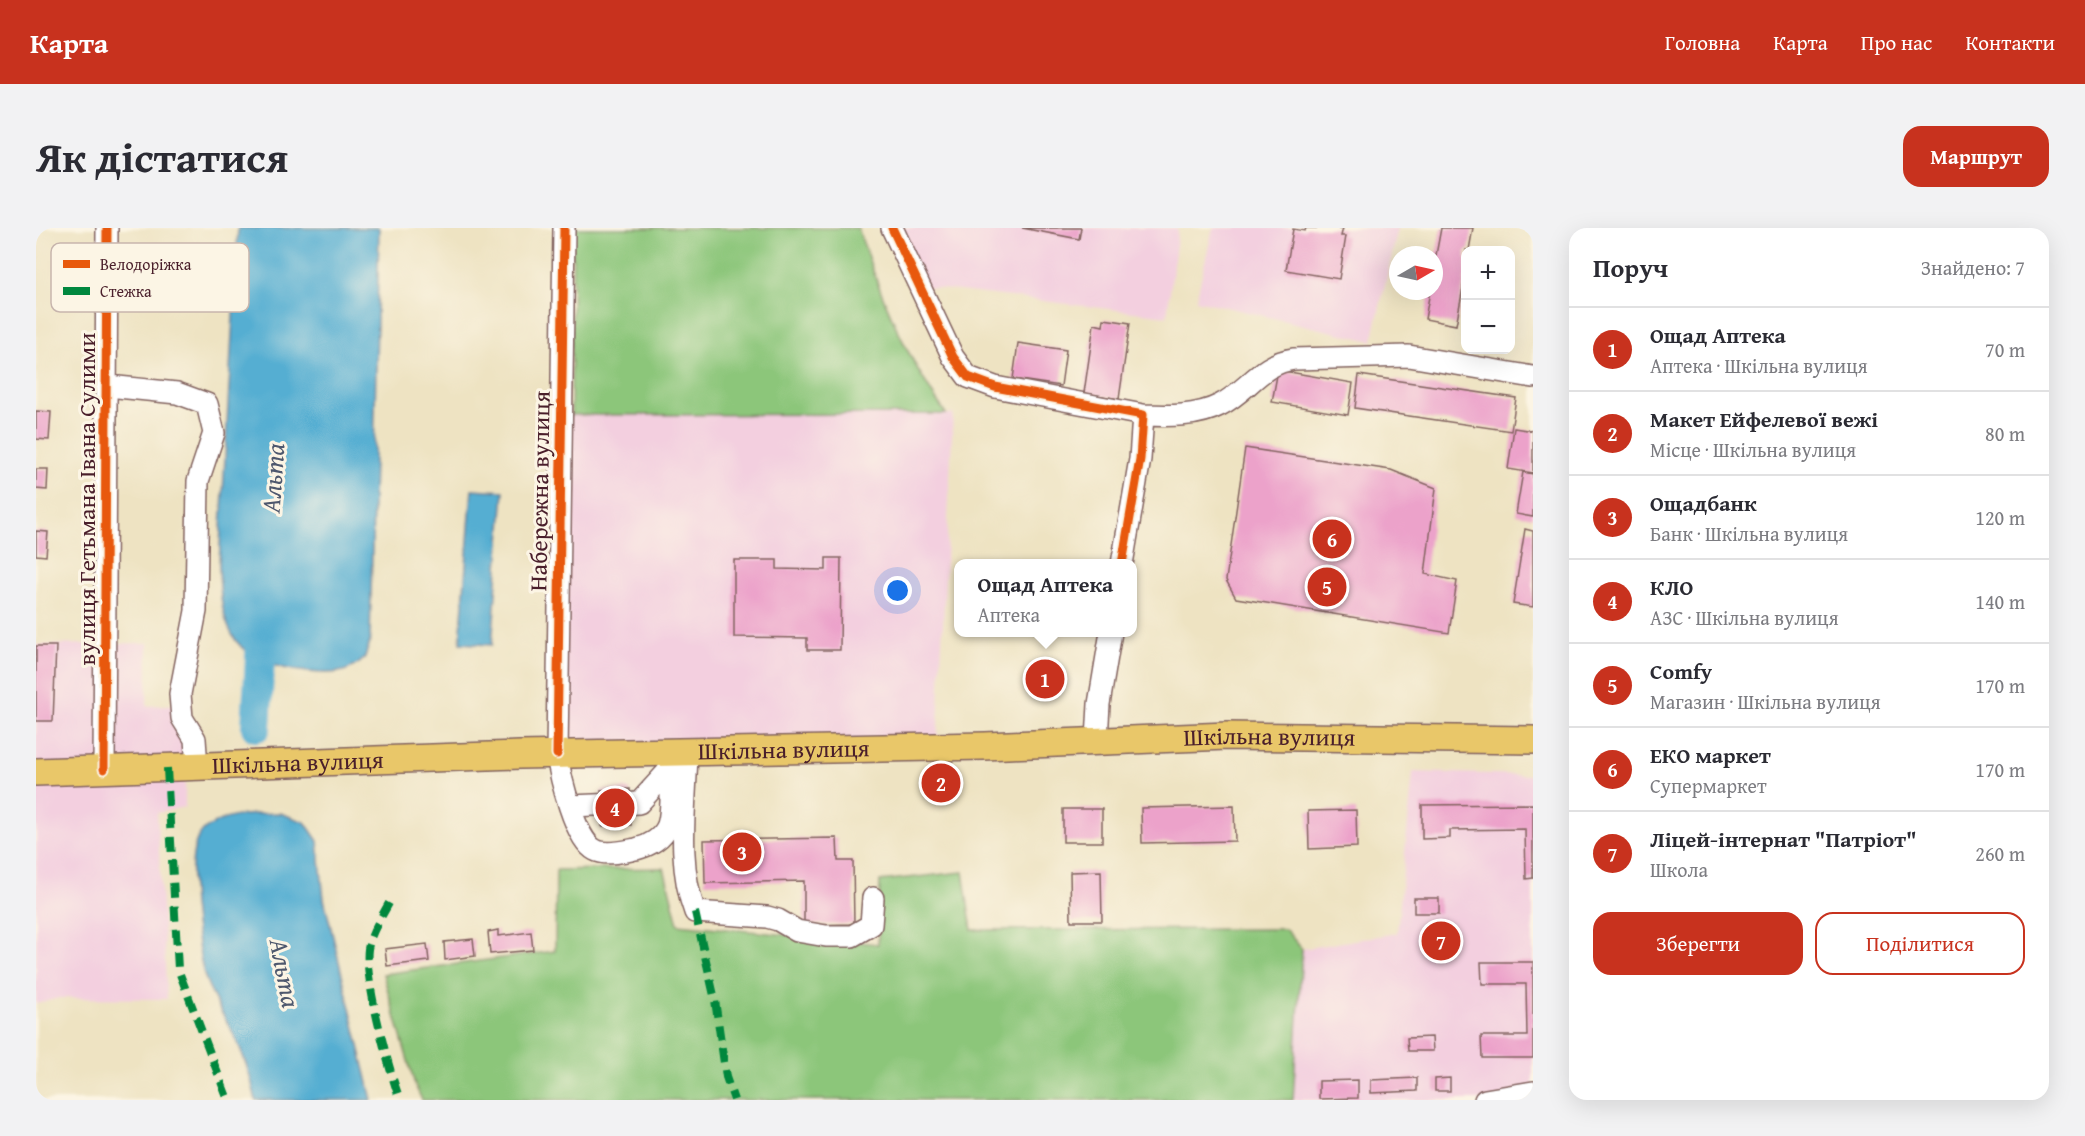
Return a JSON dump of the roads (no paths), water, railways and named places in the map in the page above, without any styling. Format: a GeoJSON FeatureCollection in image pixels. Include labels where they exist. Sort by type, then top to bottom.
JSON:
{"type":"FeatureCollection","features":[{"type":"Feature","properties":{"kind":"main road","name":"Шкільна вулиця"},"geometry":{"type":"LineString","coordinates":[[36,772],[557,754],[676,757],[1097,740],[1268,736],[1533,740]]}},
{"type":"Feature","properties":{"kind":"street","name":"вулиця Гетьмана Івана Сулими"},"geometry":{"type":"LineString","coordinates":[[107,228],[107,243]]}},
{"type":"Feature","properties":{"kind":"street","name":"Набережна вулиця"},"geometry":{"type":"LineString","coordinates":[[564,228],[557,754],[581,836],[596,851],[605,853],[646,846],[656,841],[667,827],[676,757]]}},
{"type":"Feature","properties":{"kind":"street"},"geometry":{"type":"LineString","coordinates":[[892,228],[960,370],[976,382],[1143,415],[1194,413],[1221,405],[1267,368],[1275,363],[1294,359],[1409,356],[1533,376]]}},
{"type":"Feature","properties":{"kind":"street","name":"вулиця Гетьмана Івана Сулими"},"geometry":{"type":"LineString","coordinates":[[104,769],[108,312]]}},
{"type":"Feature","properties":{"kind":"street"},"geometry":{"type":"LineString","coordinates":[[108,386],[177,393],[207,404],[214,433],[198,481],[196,611],[180,694],[182,718],[195,740],[197,767]]}},
{"type":"Feature","properties":{"kind":"street"},"geometry":{"type":"LineString","coordinates":[[1123,559],[1140,459],[1143,415]]}},
{"type":"Feature","properties":{"kind":"street"},"geometry":{"type":"LineString","coordinates":[[1097,740],[1099,704],[1110,637]]}},
{"type":"Feature","properties":{"kind":"street"},"geometry":{"type":"LineString","coordinates":[[571,806],[639,803],[676,757]]}},
{"type":"Feature","properties":{"kind":"street"},"geometry":{"type":"LineString","coordinates":[[676,757],[689,896],[695,912],[767,917],[805,934],[844,937],[859,934],[871,925],[873,898]]}},
{"type":"Feature","properties":{"kind":"street"},"geometry":{"type":"LineString","coordinates":[[1485,1100],[1533,1092]]}},
{"type":"Feature","properties":{"kind":"water"},"geometry":{"type":"Polygon","coordinates":[[[238,228],[379,228],[370,642],[364,659],[345,671],[308,672],[263,662],[248,653],[237,641],[228,627],[223,609],[219,564],[233,312],[249,312],[249,243],[237,243],[238,228]]]}},
{"type":"Feature","properties":{"kind":"water"},"geometry":{"type":"Polygon","coordinates":[[[472,489],[504,491],[492,645],[460,643],[472,489]]]}},
{"type":"Feature","properties":{"kind":"water"},"geometry":{"type":"Polygon","coordinates":[[[280,813],[305,822],[318,841],[324,899],[372,1100],[256,1100],[241,1050],[205,977],[198,946],[193,903],[192,861],[195,844],[201,833],[209,826],[228,818],[280,813]]]}},
{"type":"Feature","properties":{"kind":"waterway","name":"Альта"},"geometry":{"type":"LineString","coordinates":[[256,727],[262,623]]}},
{"type":"Feature","properties":{"kind":"place","name":"ЕКО маркет"},"geometry":{"type":"Point","coordinates":[1332,539]}},
{"type":"Feature","properties":{"kind":"place","name":"Comfy"},"geometry":{"type":"Point","coordinates":[1327,587]}},
{"type":"Feature","properties":{"kind":"place","name":"Ощад Аптека"},"geometry":{"type":"Point","coordinates":[1045,679]}},
{"type":"Feature","properties":{"kind":"place","name":"Макет Ейфелевої вежі"},"geometry":{"type":"Point","coordinates":[941,783]}},
{"type":"Feature","properties":{"kind":"place","name":"КЛО"},"geometry":{"type":"Point","coordinates":[615,808]}},
{"type":"Feature","properties":{"kind":"place","name":"Ощадбанк"},"geometry":{"type":"Point","coordinates":[742,852]}},
{"type":"Feature","properties":{"kind":"place","name":"Ліцей-інтернат \"Патріот\""},"geometry":{"type":"Point","coordinates":[1441,941]}}]}
